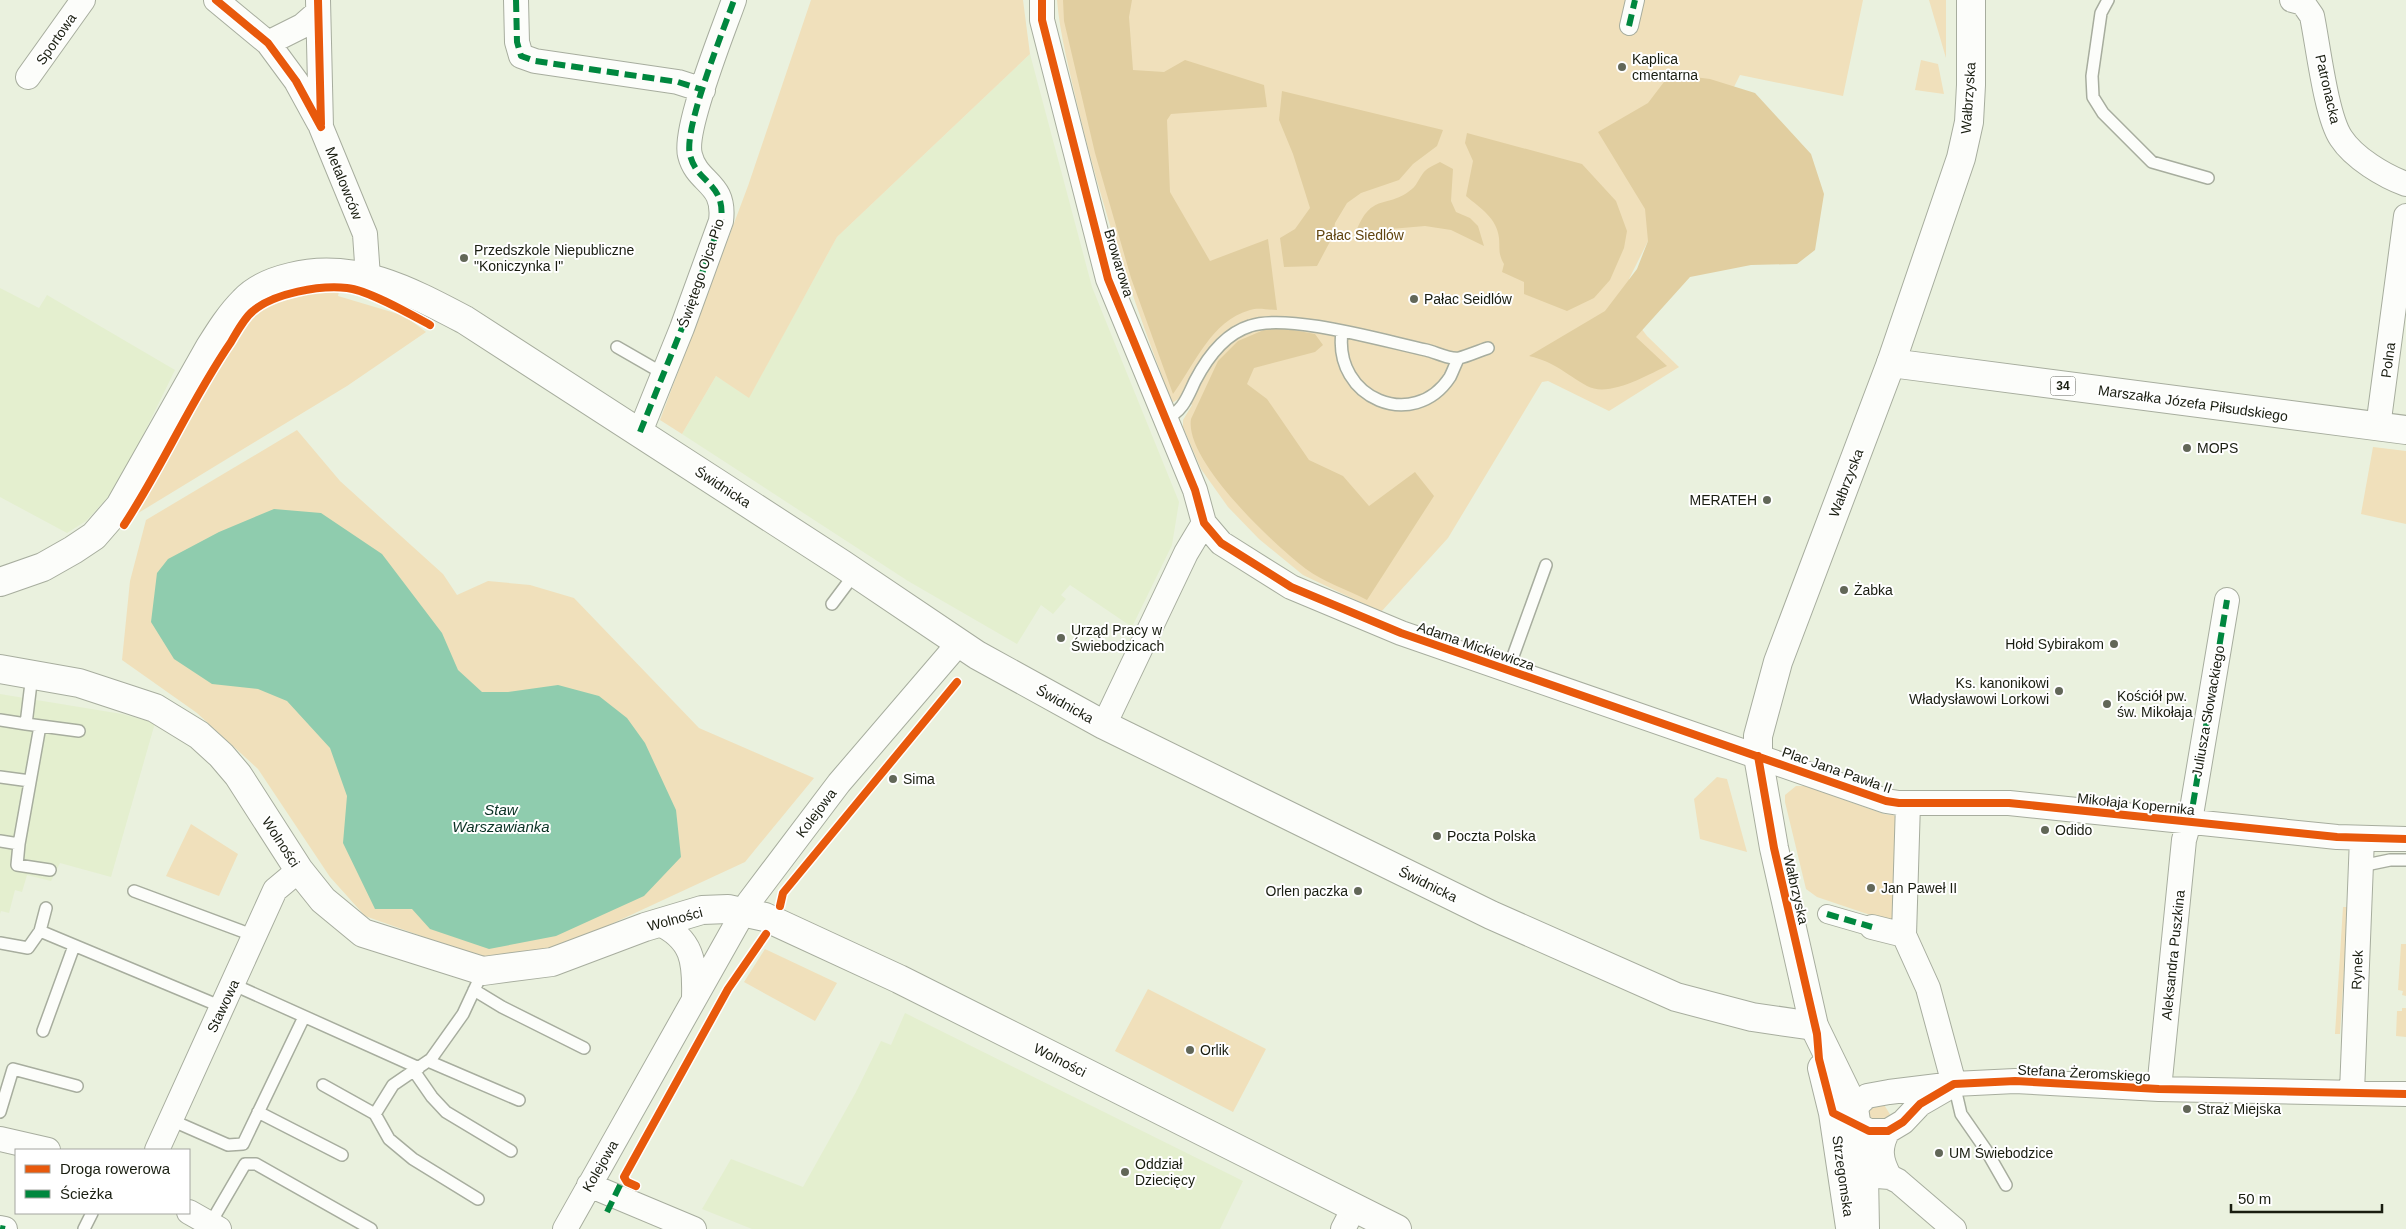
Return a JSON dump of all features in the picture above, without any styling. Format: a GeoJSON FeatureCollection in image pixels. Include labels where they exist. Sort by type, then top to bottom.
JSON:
{"type":"FeatureCollection","features":[{"type":"Feature","properties":{"kind":"street","name":"Sportowa"},"geometry":{"type":"LineString","coordinates":[[28,77],[83,0]]}},
{"type":"Feature","properties":{"kind":"street"},"geometry":{"type":"LineString","coordinates":[[216,0],[268,43],[296,81],[321,127]]}},
{"type":"Feature","properties":{"kind":"street"},"geometry":{"type":"LineString","coordinates":[[516,0],[517,42],[521,56],[535,62],[678,82],[703,90]]}},
{"type":"Feature","properties":{"kind":"street","name":"Świętego Ojca Pio"},"geometry":{"type":"LineString","coordinates":[[640,432],[703,274],[721,221],[722,208],[712,184],[695,170],[689,154],[689,141],[703,90],[734,0]]}},
{"type":"Feature","properties":{"kind":"street","name":"Browarowa"},"geometry":{"type":"LineString","coordinates":[[1042,0],[1042,20],[1108,279],[1195,490],[1204,523]]}},
{"type":"Feature","properties":{"kind":"street"},"geometry":{"type":"LineString","coordinates":[[1629,26],[1635,0]]}},
{"type":"Feature","properties":{"kind":"street","name":"Wałbrzyska"},"geometry":{"type":"LineString","coordinates":[[1815,1030],[1774,848],[1758,756],[1758,736],[1778,662],[1891,363],[1962,158],[1969,122],[1971,94],[1971,0]]}},
{"type":"Feature","properties":{"kind":"street","name":"Patronacka"},"geometry":{"type":"LineString","coordinates":[[2292,0],[2303,3],[2312,16],[2333,119],[2340,137],[2350,150],[2392,179],[2406,184]]}},
{"type":"Feature","properties":{"kind":"street"},"geometry":{"type":"LineString","coordinates":[[268,43],[302,26],[318,6]]}},
{"type":"Feature","properties":{"kind":"street","name":"Metalowców"},"geometry":{"type":"LineString","coordinates":[[318,6],[321,127],[365,234],[368,277]]}},
{"type":"Feature","properties":{"kind":"street","name":"Polna"},"geometry":{"type":"LineString","coordinates":[[2378,427],[2401,293],[2406,216]]}},
{"type":"Feature","properties":{"kind":"street","name":"Świdnicka"},"geometry":{"type":"LineString","coordinates":[[1,582],[44,567],[73,550],[94,536],[120,506],[210,347],[226,322],[245,299],[272,281],[313,271],[338,272],[368,277],[403,290],[464,320],[640,432],[987,661],[1104,725],[1491,915],[1676,997],[1752,1017],[1815,1030]]}},
{"type":"Feature","properties":{"kind":"street","name":"Marszałka Józefa Piłsudskiego"},"geometry":{"type":"LineString","coordinates":[[1891,363],[2406,430]]}},
{"type":"Feature","properties":{"kind":"street"},"geometry":{"type":"LineString","coordinates":[[1104,725],[1186,553],[1204,523]]}},
{"type":"Feature","properties":{"kind":"street","name":"Adama Mickiewicza"},"geometry":{"type":"LineString","coordinates":[[1204,523],[1221,543],[1291,587],[1401,633],[1758,756]]}},
{"type":"Feature","properties":{"kind":"street","name":"Juliusza Słowackiego"},"geometry":{"type":"LineString","coordinates":[[2190,822],[2227,600]]}},
{"type":"Feature","properties":{"kind":"street","name":"Kolejowa"},"geometry":{"type":"LineString","coordinates":[[565,1229],[742,912],[839,783],[959,643]]}},
{"type":"Feature","properties":{"kind":"street","name":"Wolności"},"geometry":{"type":"LineString","coordinates":[[0,669],[79,684],[155,708],[199,735],[221,755],[238,775],[299,870],[322,900],[363,933],[478,981],[552,962],[658,923],[702,910],[728,909],[765,917],[899,979],[1349,1218],[1397,1229]]}},
{"type":"Feature","properties":{"kind":"street","name":"Plac Jana Pawła II"},"geometry":{"type":"LineString","coordinates":[[1758,756],[1886,801],[1908,803],[1904,935],[1928,988],[1954,1084]]}},
{"type":"Feature","properties":{"kind":"street","name":"Mikołaja Kopernika"},"geometry":{"type":"LineString","coordinates":[[1908,803],[2010,803],[2362,838]]}},
{"type":"Feature","properties":{"kind":"street","name":"Aleksandra Puszkina"},"geometry":{"type":"LineString","coordinates":[[2159,1090],[2184,840],[2190,822]]}},
{"type":"Feature","properties":{"kind":"street"},"geometry":{"type":"LineString","coordinates":[[2362,838],[2406,839]]}},
{"type":"Feature","properties":{"kind":"street","name":"Rynek"},"geometry":{"type":"LineString","coordinates":[[2352,1092],[2362,838]]}},
{"type":"Feature","properties":{"kind":"street","name":"Stawowa"},"geometry":{"type":"LineString","coordinates":[[157,1149],[275,890],[299,870]]}},
{"type":"Feature","properties":{"kind":"street"},"geometry":{"type":"LineString","coordinates":[[1827,914],[1904,935]]}},
{"type":"Feature","properties":{"kind":"street","name":"Kolejowa"},"geometry":{"type":"LineString","coordinates":[[658,923],[678,934],[691,954],[695,971],[694,999]]}},
{"type":"Feature","properties":{"kind":"street","name":"Strzegomska"},"geometry":{"type":"LineString","coordinates":[[1815,1030],[1830,1055],[1847,1114],[1878,1169],[1864,1229]]}},
{"type":"Feature","properties":{"kind":"street","name":"Stefana Żeromskiego"},"geometry":{"type":"LineString","coordinates":[[1847,1114],[1867,1096],[1954,1084],[2015,1081],[2159,1090],[2352,1092]]}},
{"type":"Feature","properties":{"kind":"street","name":"Stefana Żeromskiego"},"geometry":{"type":"LineString","coordinates":[[1888,1131],[1903,1122],[1920,1104],[1954,1084]]}},
{"type":"Feature","properties":{"kind":"street"},"geometry":{"type":"LineString","coordinates":[[2352,1092],[2406,1094]]}},
{"type":"Feature","properties":{"kind":"street"},"geometry":{"type":"LineString","coordinates":[[1846,1197],[1878,1169],[1882,1142],[1888,1131],[1869,1131],[1847,1114]]}},
{"type":"Feature","properties":{"kind":"street","name":"Strzegomska"},"geometry":{"type":"LineString","coordinates":[[1847,1114],[1846,1197],[1850,1229]]}},
{"type":"Feature","properties":{"kind":"street"},"geometry":{"type":"LineString","coordinates":[[0,1139],[44,1149]]}},
{"type":"Feature","properties":{"kind":"street"},"geometry":{"type":"LineString","coordinates":[[1878,1169],[1898,1181],[1954,1229]]}},
{"type":"Feature","properties":{"kind":"street"},"geometry":{"type":"LineString","coordinates":[[589,1185],[694,1229]]}},
{"type":"Feature","properties":{"kind":"street"},"geometry":{"type":"LineString","coordinates":[[190,1213],[215,1226]]}},
{"type":"Feature","properties":{"kind":"street"},"geometry":{"type":"LineString","coordinates":[[0,1228],[5,1229]]}},
{"type":"Feature","properties":{"kind":"lane"},"geometry":{"type":"LineString","coordinates":[[2108,0],[2101,13],[2092,76],[2093,97],[2103,113],[2152,162],[2208,178]]}},
{"type":"Feature","properties":{"kind":"lane"},"geometry":{"type":"LineString","coordinates":[[1165,419],[1175,414],[1181,408],[1212,355],[1227,337],[1258,323],[1274,321],[1342,332],[1435,352],[1458,359],[1488,348]]}},
{"type":"Feature","properties":{"kind":"lane"},"geometry":{"type":"LineString","coordinates":[[1342,332],[1340,352],[1346,370],[1363,391],[1385,402],[1400,404],[1416,402],[1430,396],[1442,387],[1451,376],[1458,359]]}},
{"type":"Feature","properties":{"kind":"lane"},"geometry":{"type":"LineString","coordinates":[[617,348],[664,374]]}},
{"type":"Feature","properties":{"kind":"lane"},"geometry":{"type":"LineString","coordinates":[[1508,670],[1546,565]]}},
{"type":"Feature","properties":{"kind":"lane"},"geometry":{"type":"LineString","coordinates":[[832,604],[847,584],[853,572]]}},
{"type":"Feature","properties":{"kind":"lane"},"geometry":{"type":"LineString","coordinates":[[26,724],[32,675]]}},
{"type":"Feature","properties":{"kind":"lane"},"geometry":{"type":"LineString","coordinates":[[0,720],[79,731]]}},
{"type":"Feature","properties":{"kind":"lane"},"geometry":{"type":"LineString","coordinates":[[40,726],[17,865],[50,870]]}},
{"type":"Feature","properties":{"kind":"lane"},"geometry":{"type":"LineString","coordinates":[[0,777],[30,781]]}},
{"type":"Feature","properties":{"kind":"lane"},"geometry":{"type":"LineString","coordinates":[[0,841],[19,844]]}},
{"type":"Feature","properties":{"kind":"lane"},"geometry":{"type":"LineString","coordinates":[[2361,866],[2381,861],[2406,860]]}},
{"type":"Feature","properties":{"kind":"lane"},"geometry":{"type":"LineString","coordinates":[[134,891],[255,936]]}},
{"type":"Feature","properties":{"kind":"lane"},"geometry":{"type":"LineString","coordinates":[[0,942],[28,948],[40,932],[46,908]]}},
{"type":"Feature","properties":{"kind":"lane"},"geometry":{"type":"LineString","coordinates":[[40,932],[222,1007]]}},
{"type":"Feature","properties":{"kind":"lane"},"geometry":{"type":"LineString","coordinates":[[43,1031],[74,946]]}},
{"type":"Feature","properties":{"kind":"lane"},"geometry":{"type":"LineString","coordinates":[[375,1114],[393,1085],[420,1067],[463,1014],[478,981],[502,1007],[584,1048]]}},
{"type":"Feature","properties":{"kind":"lane"},"geometry":{"type":"LineString","coordinates":[[232,984],[420,1067],[519,1100]]}},
{"type":"Feature","properties":{"kind":"lane"},"geometry":{"type":"LineString","coordinates":[[170,1120],[228,1146],[243,1144],[304,1016]]}},
{"type":"Feature","properties":{"kind":"lane"},"geometry":{"type":"LineString","coordinates":[[420,1067],[446,1112],[511,1151]]}},
{"type":"Feature","properties":{"kind":"lane"},"geometry":{"type":"LineString","coordinates":[[0,1112],[13,1069],[77,1086]]}},
{"type":"Feature","properties":{"kind":"lane"},"geometry":{"type":"LineString","coordinates":[[1954,1084],[1961,1114],[1986,1150],[2006,1185]]}},
{"type":"Feature","properties":{"kind":"lane"},"geometry":{"type":"LineString","coordinates":[[323,1085],[375,1114],[389,1139],[412,1159],[478,1199]]}},
{"type":"Feature","properties":{"kind":"lane"},"geometry":{"type":"LineString","coordinates":[[258,1112],[342,1155]]}},
{"type":"Feature","properties":{"kind":"lane"},"geometry":{"type":"LineString","coordinates":[[215,1226],[245,1164],[256,1164],[371,1229]]}},
{"type":"Feature","properties":{"kind":"lane"},"geometry":{"type":"LineString","coordinates":[[84,1229],[92,1214]]}},
{"type":"Feature","properties":{"kind":"shaded area"},"geometry":{"type":"Polygon","coordinates":[[[1063,0],[1132,0],[1129,17],[1133,70],[1164,72],[1185,60],[1264,85],[1267,107],[1171,114],[1167,120],[1170,192],[1210,261],[1268,239],[1277,310],[1253,309],[1236,316],[1225,324],[1205,345],[1173,394],[1131,278],[1095,153],[1064,21],[1063,0]]]}},
{"type":"Feature","properties":{"kind":"shaded area"},"geometry":{"type":"Polygon","coordinates":[[[1030,54],[1092,287],[1179,502],[1172,545],[1132,627],[1070,585],[1061,595],[1066,599],[1053,614],[1041,605],[1017,644],[908,581],[682,434],[716,376],[749,397],[837,237],[1030,54]]]}},
{"type":"Feature","properties":{"kind":"shaded area"},"geometry":{"type":"Polygon","coordinates":[[[1670,74],[1710,79],[1755,93],[1811,154],[1824,194],[1815,250],[1797,264],[1751,265],[1690,277],[1636,337],[1667,366],[1628,384],[1606,389],[1596,389],[1587,386],[1554,365],[1529,356],[1605,311],[1637,269],[1648,241],[1645,209],[1598,132],[1648,103],[1670,74]]]}},
{"type":"Feature","properties":{"kind":"shaded area"},"geometry":{"type":"Polygon","coordinates":[[[1282,91],[1443,130],[1437,146],[1413,164],[1399,180],[1361,193],[1347,203],[1335,223],[1333,236],[1317,266],[1284,267],[1280,238],[1295,229],[1310,208],[1293,154],[1279,120],[1282,91]]]}},
{"type":"Feature","properties":{"kind":"shaded area"},"geometry":{"type":"Polygon","coordinates":[[[1467,133],[1582,164],[1616,201],[1627,231],[1624,248],[1610,280],[1594,298],[1567,311],[1524,294],[1524,282],[1502,272],[1504,264],[1500,254],[1498,231],[1487,214],[1466,196],[1473,161],[1465,143],[1467,133]]]}},
{"type":"Feature","properties":{"kind":"shaded area"},"geometry":{"type":"Polygon","coordinates":[[[1440,162],[1453,169],[1451,201],[1456,212],[1470,218],[1478,226],[1484,246],[1451,230],[1425,226],[1356,232],[1362,219],[1374,206],[1395,199],[1412,189],[1426,170],[1440,162]]]}},
{"type":"Feature","properties":{"kind":"shaded area"},"geometry":{"type":"Polygon","coordinates":[[[0,288],[39,308],[47,295],[175,370],[125,472],[108,497],[86,521],[67,533],[0,497],[0,288]]]}},
{"type":"Feature","properties":{"kind":"shaded area"},"geometry":{"type":"Polygon","coordinates":[[[1266,329],[1288,329],[1315,334],[1323,345],[1315,352],[1254,368],[1247,384],[1267,399],[1309,460],[1343,476],[1369,506],[1415,472],[1434,496],[1367,600],[1313,574],[1274,541],[1254,522],[1216,478],[1202,456],[1193,436],[1191,419],[1218,361],[1238,341],[1266,329]]]}},
{"type":"Feature","properties":{"kind":"shaded area"},"geometry":{"type":"Polygon","coordinates":[[[0,694],[122,714],[155,723],[111,877],[60,863],[51,881],[27,875],[22,892],[15,890],[9,913],[1,911],[0,914],[0,694]]]}},
{"type":"Feature","properties":{"kind":"shaded area"},"geometry":{"type":"Polygon","coordinates":[[[905,1013],[1243,1181],[1220,1229],[752,1229],[702,1209],[731,1159],[803,1187],[856,1092],[881,1041],[891,1045],[905,1013]]]}},
{"type":"Feature","properties":{"kind":"green space"},"geometry":{"type":"Polygon","coordinates":[[[811,0],[1023,0],[1030,54],[837,237],[749,398],[716,376],[682,434],[660,420],[748,186],[811,0]]]}},
{"type":"Feature","properties":{"kind":"green space","name":"Pałac Siedlów"},"geometry":{"type":"Polygon","coordinates":[[[1057,0],[1863,0],[1843,96],[1740,75],[1684,186],[1648,241],[1629,279],[1632,294],[1620,300],[1647,336],[1679,367],[1609,411],[1548,381],[1542,382],[1448,538],[1381,612],[1303,575],[1259,539],[1228,507],[1201,469],[1183,427],[1183,420],[1192,405],[1180,398],[1172,403],[1132,294],[1109,220],[1078,108],[1063,40],[1057,0]]]}},
{"type":"Feature","properties":{"kind":"green space"},"geometry":{"type":"Polygon","coordinates":[[[1929,0],[1946,0],[1946,58],[1929,0]]]}},
{"type":"Feature","properties":{"kind":"green space"},"geometry":{"type":"Polygon","coordinates":[[[1921,60],[1938,64],[1944,94],[1915,90],[1921,60]]]}},
{"type":"Feature","properties":{"kind":"green space"},"geometry":{"type":"Polygon","coordinates":[[[317,286],[340,287],[338,296],[405,316],[426,332],[347,386],[135,515],[130,512],[229,341],[248,314],[280,290],[317,286]]]}},
{"type":"Feature","properties":{"kind":"green space","name":"Staw Warszawianka"},"geometry":{"type":"Polygon","coordinates":[[[297,430],[340,481],[443,574],[457,595],[488,581],[530,585],[574,598],[699,728],[814,778],[745,862],[551,952],[489,960],[365,916],[330,877],[258,769],[197,713],[122,660],[130,581],[146,520],[297,430]]]}},
{"type":"Feature","properties":{"kind":"green space"},"geometry":{"type":"Polygon","coordinates":[[[2373,447],[2406,451],[2406,524],[2361,514],[2373,447]]]}},
{"type":"Feature","properties":{"kind":"green space"},"geometry":{"type":"Polygon","coordinates":[[[1717,777],[1727,779],[1747,852],[1700,839],[1694,799],[1717,777]]]}},
{"type":"Feature","properties":{"kind":"green space"},"geometry":{"type":"Polygon","coordinates":[[[1796,786],[1805,786],[1884,814],[1898,816],[1894,923],[1817,897],[1806,889],[1785,802],[1785,795],[1796,786]]]}},
{"type":"Feature","properties":{"kind":"green space"},"geometry":{"type":"Polygon","coordinates":[[[191,824],[238,854],[219,896],[166,876],[191,824]]]}},
{"type":"Feature","properties":{"kind":"green space"},"geometry":{"type":"Polygon","coordinates":[[[2343,907],[2348,907],[2340,1034],[2335,1034],[2343,907]]]}},
{"type":"Feature","properties":{"kind":"green space"},"geometry":{"type":"Polygon","coordinates":[[[2401,944],[2406,944],[2406,996],[2402,995],[2403,991],[2398,990],[2401,944]]]}},
{"type":"Feature","properties":{"kind":"green space"},"geometry":{"type":"Polygon","coordinates":[[[765,949],[837,983],[815,1021],[744,982],[765,949]]]}},
{"type":"Feature","properties":{"kind":"green space","name":"Orlik"},"geometry":{"type":"Polygon","coordinates":[[[1148,989],[1266,1049],[1233,1112],[1115,1051],[1148,989]]]}},
{"type":"Feature","properties":{"kind":"green space"},"geometry":{"type":"Polygon","coordinates":[[[2402,1008],[2406,1008],[2406,1037],[2396,1036],[2397,1011],[2402,1011],[2402,1008]]]}},
{"type":"Feature","properties":{"kind":"green space"},"geometry":{"type":"Polygon","coordinates":[[[1883,1103],[1891,1116],[1886,1121],[1870,1121],[1865,1109],[1883,1103]]]}},
{"type":"Feature","properties":{"kind":"water","name":"Staw Warszawianka"},"geometry":{"type":"Polygon","coordinates":[[[274,509],[321,513],[382,554],[442,633],[458,670],[482,692],[508,692],[558,685],[599,696],[627,718],[645,743],[676,810],[681,857],[644,896],[556,936],[489,949],[430,929],[412,909],[375,909],[343,843],[347,796],[330,748],[287,701],[258,689],[212,684],[174,659],[151,622],[157,573],[168,559],[219,532],[274,509]]]}},
{"type":"Feature","properties":{"kind":"marked path"},"geometry":{"type":"LineString","coordinates":[[516,0],[517,42],[521,56],[535,61],[678,82],[703,90]]}},
{"type":"Feature","properties":{"kind":"marked path"},"geometry":{"type":"LineString","coordinates":[[640,432],[682,328],[721,221],[719,198],[694,165],[690,155],[689,142],[698,102],[734,0]]}},
{"type":"Feature","properties":{"kind":"marked path"},"geometry":{"type":"LineString","coordinates":[[1629,26],[1635,0]]}},
{"type":"Feature","properties":{"kind":"marked path"},"geometry":{"type":"LineString","coordinates":[[2190,822],[2227,600]]}},
{"type":"Feature","properties":{"kind":"marked path"},"geometry":{"type":"LineString","coordinates":[[1827,914],[1872,927]]}},
{"type":"Feature","properties":{"kind":"marked path"},"geometry":{"type":"LineString","coordinates":[[607,1212],[624,1177]]}},
{"type":"Feature","properties":{"kind":"marked path"},"geometry":{"type":"LineString","coordinates":[[0,1228],[5,1229]]}},
{"type":"Feature","properties":{"kind":"cycle path"},"geometry":{"type":"LineString","coordinates":[[216,0],[268,43],[296,81],[321,127]]}},
{"type":"Feature","properties":{"kind":"cycle path"},"geometry":{"type":"LineString","coordinates":[[318,0],[321,124]]}},
{"type":"Feature","properties":{"kind":"cycle path"},"geometry":{"type":"LineString","coordinates":[[1042,0],[1042,20],[1108,279],[1195,490],[1204,523],[1221,543],[1291,587],[1401,633],[1886,801],[1899,803],[2009,803],[2337,837],[2406,839]]}},
{"type":"Feature","properties":{"kind":"cycle path"},"geometry":{"type":"LineString","coordinates":[[124,525],[241,325],[253,311],[262,305],[285,295],[311,289],[347,288],[366,293],[430,325]]}},
{"type":"Feature","properties":{"kind":"cycle path"},"geometry":{"type":"LineString","coordinates":[[780,906],[783,893],[957,682]]}},
{"type":"Feature","properties":{"kind":"cycle path"},"geometry":{"type":"LineString","coordinates":[[1758,756],[1774,848],[1817,1034],[1819,1059],[1833,1113],[1869,1131],[1888,1131],[1903,1122],[1920,1104],[1954,1084],[2015,1081],[2159,1089],[2406,1094]]}},
{"type":"Feature","properties":{"kind":"cycle path"},"geometry":{"type":"LineString","coordinates":[[636,1186],[627,1182],[624,1177],[728,989],[766,934]]}},
{"type":"Feature","properties":{"kind":"place","name":"Kaplica cmentarna"},"geometry":{"type":"Point","coordinates":[1622,67]}},
{"type":"Feature","properties":{"kind":"place","name":"Przedszkole Niepubliczne \"Koniczynka I\""},"geometry":{"type":"Point","coordinates":[464,258]}},
{"type":"Feature","properties":{"kind":"place","name":"Pałac Seidlów"},"geometry":{"type":"Point","coordinates":[1414,299]}},
{"type":"Feature","properties":{"kind":"place","name":"MOPS"},"geometry":{"type":"Point","coordinates":[2187,448]}},
{"type":"Feature","properties":{"kind":"place","name":"MERATEH"},"geometry":{"type":"Point","coordinates":[1767,500]}},
{"type":"Feature","properties":{"kind":"place","name":"Żabka"},"geometry":{"type":"Point","coordinates":[1844,590]}},
{"type":"Feature","properties":{"kind":"place","name":"Urząd Pracy w Świebodzicach"},"geometry":{"type":"Point","coordinates":[1061,638]}},
{"type":"Feature","properties":{"kind":"place","name":"Hołd Sybirakom"},"geometry":{"type":"Point","coordinates":[2114,644]}},
{"type":"Feature","properties":{"kind":"place","name":"Ks. kanonikowi Władysławowi Lorkowi"},"geometry":{"type":"Point","coordinates":[2059,691]}},
{"type":"Feature","properties":{"kind":"place","name":"Kościół pw. św. Mikołaja"},"geometry":{"type":"Point","coordinates":[2107,704]}},
{"type":"Feature","properties":{"kind":"place","name":"Sima"},"geometry":{"type":"Point","coordinates":[893,779]}},
{"type":"Feature","properties":{"kind":"place","name":"Odido"},"geometry":{"type":"Point","coordinates":[2045,830]}},
{"type":"Feature","properties":{"kind":"place","name":"Poczta Polska"},"geometry":{"type":"Point","coordinates":[1437,836]}},
{"type":"Feature","properties":{"kind":"place","name":"Jan Paweł II"},"geometry":{"type":"Point","coordinates":[1871,888]}},
{"type":"Feature","properties":{"kind":"place","name":"Orlen paczka"},"geometry":{"type":"Point","coordinates":[1358,891]}},
{"type":"Feature","properties":{"kind":"place","name":"Orlik"},"geometry":{"type":"Point","coordinates":[1190,1050]}},
{"type":"Feature","properties":{"kind":"place","name":"Straż Miejska"},"geometry":{"type":"Point","coordinates":[2187,1109]}},
{"type":"Feature","properties":{"kind":"place","name":"UM Świebodzice"},"geometry":{"type":"Point","coordinates":[1939,1153]}},
{"type":"Feature","properties":{"kind":"place","name":"Oddział Dziecięcy"},"geometry":{"type":"Point","coordinates":[1125,1172]}}]}
